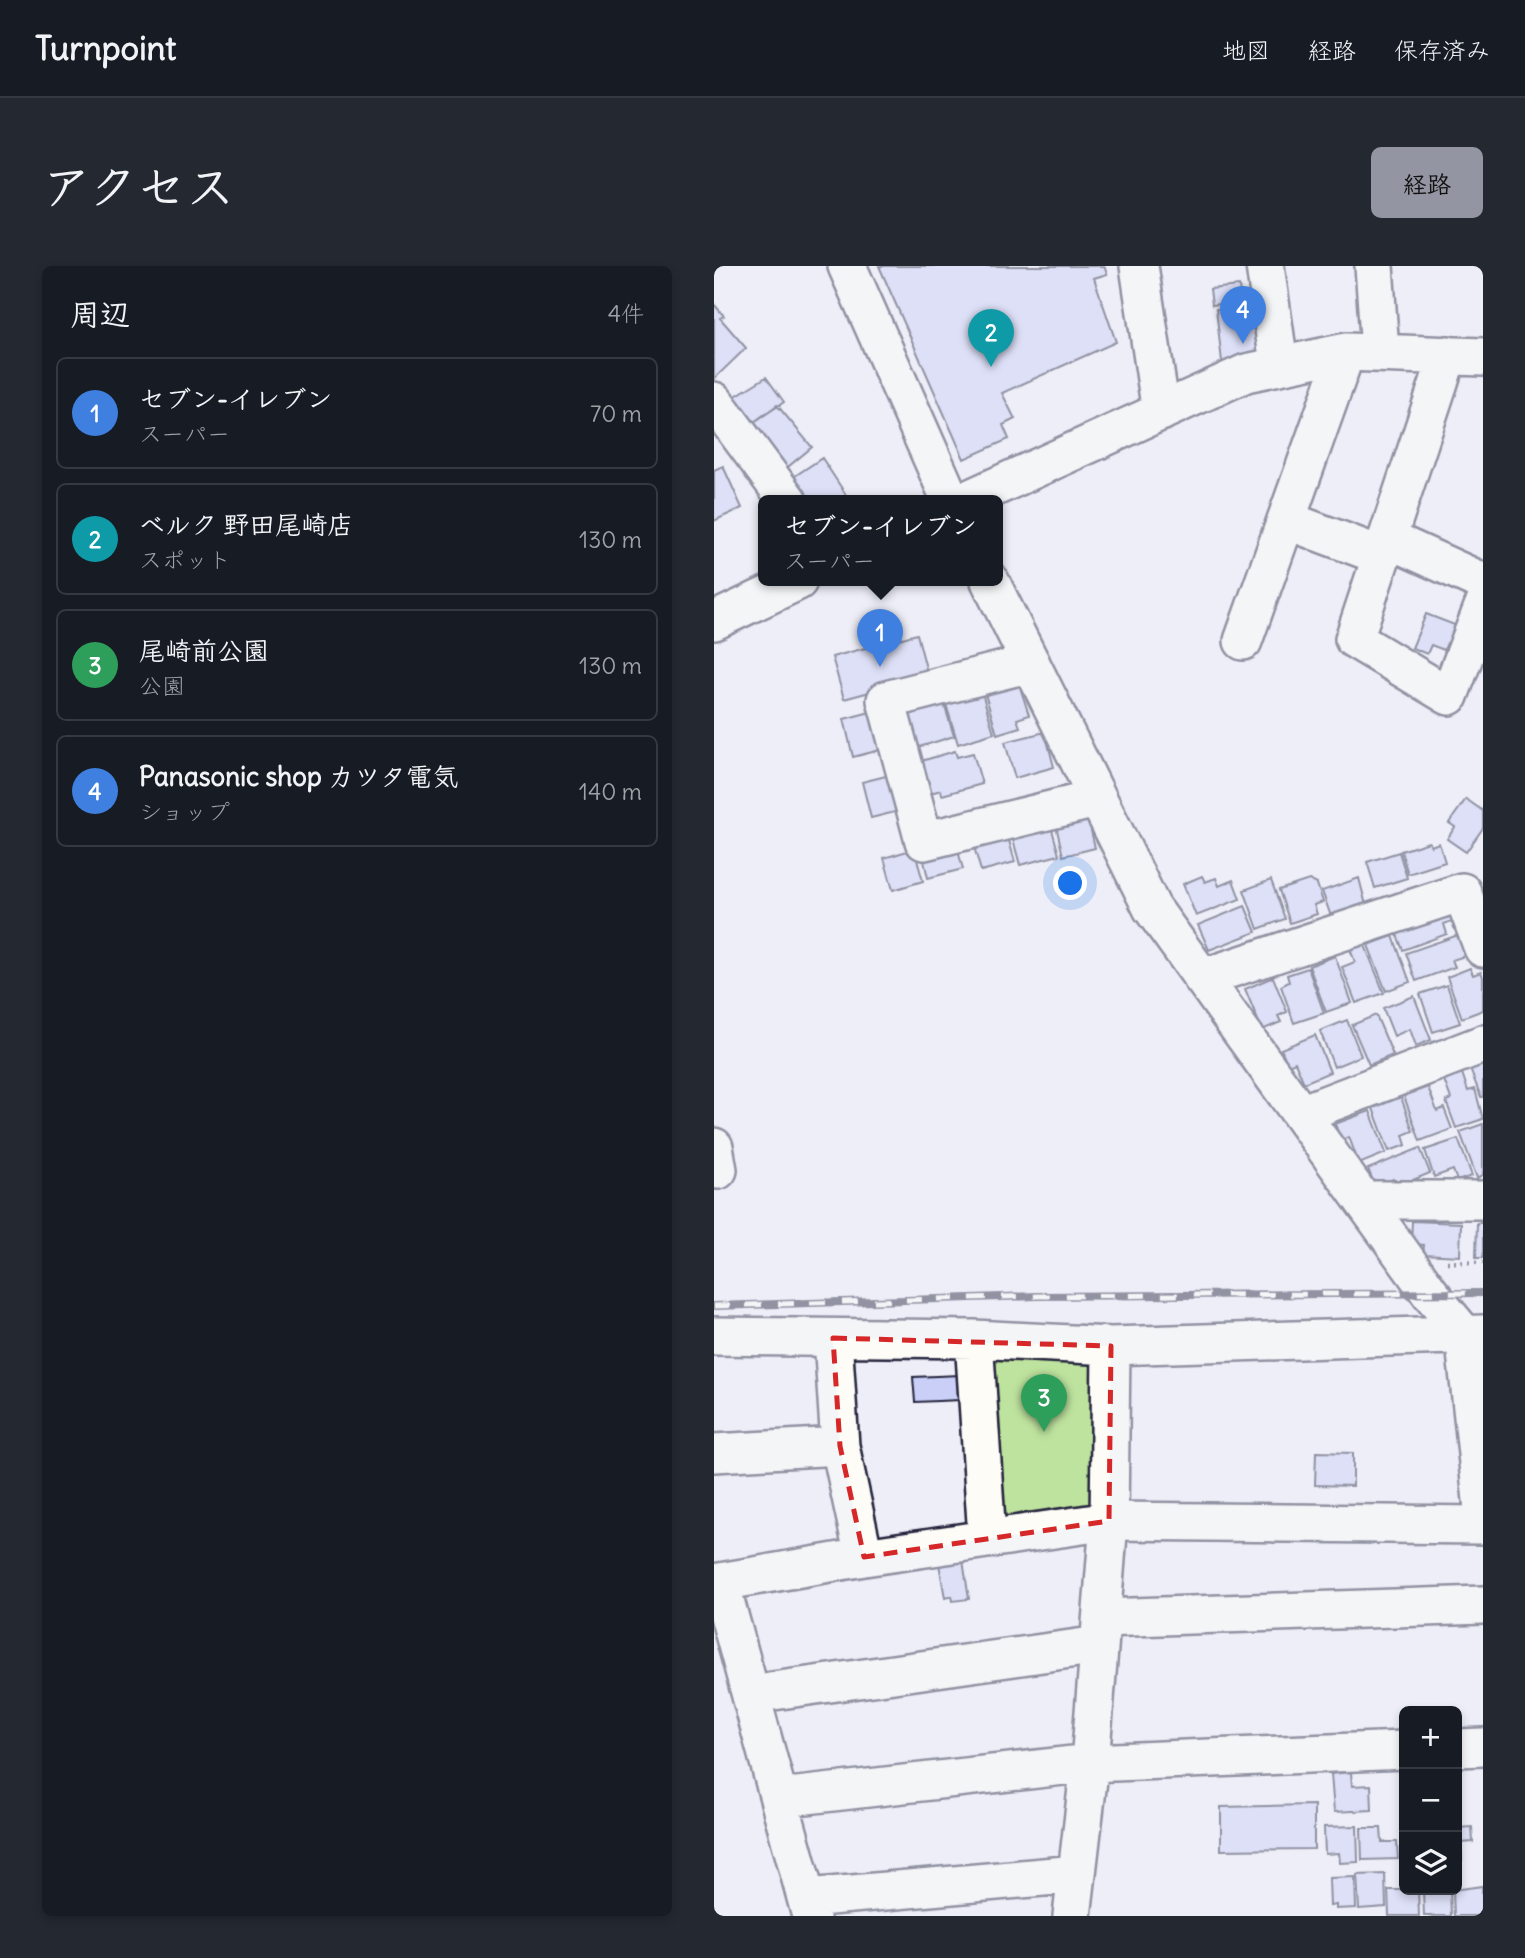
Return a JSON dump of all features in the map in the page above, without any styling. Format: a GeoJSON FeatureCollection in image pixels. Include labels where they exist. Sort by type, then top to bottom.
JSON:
{"type":"FeatureCollection","features":[{"type":"Feature","properties":{"kind":"street"},"geometry":{"type":"LineString","coordinates":[[847,266],[948,495]]}},
{"type":"Feature","properties":{"kind":"street"},"geometry":{"type":"LineString","coordinates":[[1139,266],[1161,412]]}},
{"type":"Feature","properties":{"kind":"street"},"geometry":{"type":"LineString","coordinates":[[1265,266],[1279,364]]}},
{"type":"Feature","properties":{"kind":"street"},"geometry":{"type":"LineString","coordinates":[[1243,641],[1286,520],[1363,352],[1374,266]]}},
{"type":"Feature","properties":{"kind":"street"},"geometry":{"type":"LineString","coordinates":[[977,495],[1246,373],[1279,364],[1363,352],[1466,356],[1385,547],[1354,639],[1449,696],[1483,607]]}},
{"type":"Feature","properties":{"kind":"street"},"geometry":{"type":"LineString","coordinates":[[714,401],[784,495]]}},
{"type":"Feature","properties":{"kind":"street"},"geometry":{"type":"LineString","coordinates":[[1286,520],[1385,547],[1483,582]]}},
{"type":"Feature","properties":{"kind":"street"},"geometry":{"type":"LineString","coordinates":[[714,621],[788,586]]}},
{"type":"Feature","properties":{"kind":"street"},"geometry":{"type":"LineString","coordinates":[[992,586],[1152,908],[1363,1200],[1474,1334],[1483,1509]]}},
{"type":"Feature","properties":{"kind":"street"},"geometry":{"type":"LineString","coordinates":[[1031,663],[886,700],[924,841],[1096,799]]}},
{"type":"Feature","properties":{"kind":"street"},"geometry":{"type":"LineString","coordinates":[[1202,978],[1462,892],[1483,948]]}},
{"type":"Feature","properties":{"kind":"street"},"geometry":{"type":"LineString","coordinates":[[1301,1114],[1483,1044]]}},
{"type":"Feature","properties":{"kind":"street"},"geometry":{"type":"LineString","coordinates":[[1363,1200],[1483,1200]]}},
{"type":"Feature","properties":{"kind":"street"},"geometry":{"type":"LineString","coordinates":[[714,1336],[974,1339],[1111,1346],[1474,1334]]}},
{"type":"Feature","properties":{"kind":"street"},"geometry":{"type":"LineString","coordinates":[[833,1338],[840,1446],[864,1557]]}},
{"type":"Feature","properties":{"kind":"street"},"geometry":{"type":"LineString","coordinates":[[974,1339],[987,1538]]}},
{"type":"Feature","properties":{"kind":"street"},"geometry":{"type":"LineString","coordinates":[[1072,1916],[1090,1763],[1109,1521],[1111,1346]]}},
{"type":"Feature","properties":{"kind":"street"},"geometry":{"type":"LineString","coordinates":[[714,1452],[840,1446]]}},
{"type":"Feature","properties":{"kind":"street"},"geometry":{"type":"LineString","coordinates":[[1077,1874],[935,1901],[809,1907],[752,1694],[717,1582],[1109,1521],[1483,1525]]}},
{"type":"Feature","properties":{"kind":"street"},"geometry":{"type":"LineString","coordinates":[[752,1694],[1101,1631],[1483,1605]]}},
{"type":"Feature","properties":{"kind":"street"},"geometry":{"type":"LineString","coordinates":[[1462,1748],[1483,1747]]}},
{"type":"Feature","properties":{"kind":"street"},"geometry":{"type":"LineString","coordinates":[[780,1798],[1090,1763],[1399,1750]]}},
{"type":"Feature","properties":{"kind":"highlighted area"},"geometry":{"type":"Polygon","coordinates":[[[833,1338],[1111,1346],[1109,1521],[864,1557],[840,1446],[833,1338]]]}},
{"type":"Feature","properties":{"kind":"green space"},"geometry":{"type":"Polygon","coordinates":[[[983,1348],[1100,1354],[1100,1510],[993,1525],[983,1348]]]}},
{"type":"Feature","properties":{"kind":"building"},"geometry":{"type":"Polygon","coordinates":[[[879,266],[1104,266],[1107,274],[1094,278],[1116,342],[1002,393],[1015,419],[1003,425],[1009,439],[964,459],[879,266]]]}},
{"type":"Feature","properties":{"kind":"building"},"geometry":{"type":"Polygon","coordinates":[[[1239,286],[1241,301],[1212,305],[1210,289],[1239,286]]]}},
{"type":"Feature","properties":{"kind":"building"},"geometry":{"type":"Polygon","coordinates":[[[1262,303],[1269,357],[1222,362],[1216,309],[1262,303]]]}},
{"type":"Feature","properties":{"kind":"building"},"geometry":{"type":"Polygon","coordinates":[[[714,304],[724,316],[720,318],[746,348],[714,379],[714,304]]]}},
{"type":"Feature","properties":{"kind":"building"},"geometry":{"type":"Polygon","coordinates":[[[766,377],[784,402],[754,422],[734,397],[766,377]]]}},
{"type":"Feature","properties":{"kind":"building"},"geometry":{"type":"Polygon","coordinates":[[[777,405],[812,447],[783,471],[746,428],[777,405]]]}},
{"type":"Feature","properties":{"kind":"building"},"geometry":{"type":"Polygon","coordinates":[[[822,458],[846,495],[796,495],[786,482],[822,458]]]}},
{"type":"Feature","properties":{"kind":"building"},"geometry":{"type":"Polygon","coordinates":[[[723,466],[742,508],[714,521],[714,470],[723,466]]]}},
{"type":"Feature","properties":{"kind":"building"},"geometry":{"type":"Polygon","coordinates":[[[1426,614],[1465,629],[1457,647],[1447,643],[1444,650],[1431,645],[1427,654],[1412,648],[1426,614]]]}},
{"type":"Feature","properties":{"kind":"building"},"geometry":{"type":"Polygon","coordinates":[[[917,634],[928,676],[844,699],[832,657],[917,634]]]}},
{"type":"Feature","properties":{"kind":"building"},"geometry":{"type":"Polygon","coordinates":[[[1019,684],[1029,715],[1017,719],[1020,727],[997,734],[985,694],[1019,684]]]}},
{"type":"Feature","properties":{"kind":"building"},"geometry":{"type":"Polygon","coordinates":[[[982,693],[994,733],[958,744],[946,704],[982,693]]]}},
{"type":"Feature","properties":{"kind":"building"},"geometry":{"type":"Polygon","coordinates":[[[944,704],[954,736],[913,749],[903,717],[944,704]]]}},
{"type":"Feature","properties":{"kind":"building"},"geometry":{"type":"Polygon","coordinates":[[[878,710],[888,748],[853,757],[844,719],[878,710]]]}},
{"type":"Feature","properties":{"kind":"building"},"geometry":{"type":"Polygon","coordinates":[[[1045,732],[1054,767],[1015,778],[1005,742],[1045,732]]]}},
{"type":"Feature","properties":{"kind":"building"},"geometry":{"type":"Polygon","coordinates":[[[955,751],[957,757],[973,753],[982,784],[942,795],[941,790],[927,794],[918,762],[955,751]]]}},
{"type":"Feature","properties":{"kind":"building"},"geometry":{"type":"Polygon","coordinates":[[[894,774],[903,810],[871,818],[862,782],[894,774]]]}},
{"type":"Feature","properties":{"kind":"building"},"geometry":{"type":"Polygon","coordinates":[[[1466,799],[1483,811],[1483,828],[1466,852],[1447,839],[1455,827],[1449,823],[1466,799]]]}},
{"type":"Feature","properties":{"kind":"building"},"geometry":{"type":"Polygon","coordinates":[[[1087,813],[1095,848],[1063,856],[1055,821],[1087,813]]]}},
{"type":"Feature","properties":{"kind":"building"},"geometry":{"type":"Polygon","coordinates":[[[1050,822],[1059,855],[1020,865],[1011,832],[1050,822]]]}},
{"type":"Feature","properties":{"kind":"building"},"geometry":{"type":"Polygon","coordinates":[[[1006,830],[1015,862],[981,871],[972,840],[1006,830]]]}},
{"type":"Feature","properties":{"kind":"building"},"geometry":{"type":"Polygon","coordinates":[[[955,840],[963,869],[928,878],[921,848],[955,840]]]}},
{"type":"Feature","properties":{"kind":"building"},"geometry":{"type":"Polygon","coordinates":[[[1429,842],[1431,846],[1439,843],[1445,862],[1408,874],[1401,851],[1429,842]]]}},
{"type":"Feature","properties":{"kind":"building"},"geometry":{"type":"Polygon","coordinates":[[[914,849],[923,881],[893,890],[884,858],[914,849]]]}},
{"type":"Feature","properties":{"kind":"building"},"geometry":{"type":"Polygon","coordinates":[[[1399,852],[1407,878],[1375,888],[1367,862],[1399,852]]]}},
{"type":"Feature","properties":{"kind":"building"},"geometry":{"type":"Polygon","coordinates":[[[1202,876],[1205,882],[1216,878],[1219,886],[1233,880],[1240,899],[1196,916],[1183,884],[1202,876]]]}},
{"type":"Feature","properties":{"kind":"building"},"geometry":{"type":"Polygon","coordinates":[[[1359,878],[1367,909],[1333,922],[1322,891],[1359,878]]]}},
{"type":"Feature","properties":{"kind":"building"},"geometry":{"type":"Polygon","coordinates":[[[1271,880],[1285,919],[1258,929],[1244,890],[1271,880]]]}},
{"type":"Feature","properties":{"kind":"building"},"geometry":{"type":"Polygon","coordinates":[[[1309,880],[1317,884],[1323,902],[1314,905],[1317,914],[1290,923],[1279,890],[1309,880]]]}},
{"type":"Feature","properties":{"kind":"building"},"geometry":{"type":"Polygon","coordinates":[[[1445,903],[1452,921],[1444,924],[1447,934],[1403,950],[1392,922],[1445,903]]]}},
{"type":"Feature","properties":{"kind":"building"},"geometry":{"type":"Polygon","coordinates":[[[1245,906],[1256,932],[1209,950],[1198,925],[1245,906]]]}},
{"type":"Feature","properties":{"kind":"building"},"geometry":{"type":"Polygon","coordinates":[[[1464,933],[1471,954],[1452,960],[1455,967],[1416,981],[1406,953],[1464,933]]]}},
{"type":"Feature","properties":{"kind":"building"},"geometry":{"type":"Polygon","coordinates":[[[1393,936],[1410,982],[1386,991],[1368,945],[1393,936]]]}},
{"type":"Feature","properties":{"kind":"building"},"geometry":{"type":"Polygon","coordinates":[[[1364,943],[1384,993],[1356,1003],[1342,967],[1355,962],[1350,949],[1364,943]]]}},
{"type":"Feature","properties":{"kind":"building"},"geometry":{"type":"Polygon","coordinates":[[[1335,956],[1352,1003],[1326,1012],[1309,966],[1335,956]]]}},
{"type":"Feature","properties":{"kind":"building"},"geometry":{"type":"Polygon","coordinates":[[[1308,968],[1324,1013],[1294,1023],[1281,986],[1289,982],[1287,975],[1308,968]]]}},
{"type":"Feature","properties":{"kind":"building"},"geometry":{"type":"Polygon","coordinates":[[[1470,968],[1473,975],[1481,972],[1483,977],[1483,1010],[1462,1018],[1447,977],[1470,968]]]}},
{"type":"Feature","properties":{"kind":"building"},"geometry":{"type":"Polygon","coordinates":[[[1273,977],[1287,1012],[1278,1016],[1281,1022],[1262,1030],[1245,989],[1273,977]]]}},
{"type":"Feature","properties":{"kind":"building"},"geometry":{"type":"Polygon","coordinates":[[[1447,985],[1460,1023],[1433,1032],[1420,994],[1447,985]]]}},
{"type":"Feature","properties":{"kind":"building"},"geometry":{"type":"Polygon","coordinates":[[[1414,996],[1431,1040],[1416,1046],[1410,1029],[1394,1036],[1383,1008],[1414,996]]]}},
{"type":"Feature","properties":{"kind":"building"},"geometry":{"type":"Polygon","coordinates":[[[1376,1015],[1393,1055],[1369,1065],[1352,1025],[1376,1015]]]}},
{"type":"Feature","properties":{"kind":"building"},"geometry":{"type":"Polygon","coordinates":[[[1347,1020],[1361,1056],[1334,1067],[1320,1031],[1347,1020]]]}},
{"type":"Feature","properties":{"kind":"building"},"geometry":{"type":"Polygon","coordinates":[[[1315,1035],[1330,1072],[1304,1083],[1295,1062],[1288,1065],[1281,1049],[1315,1035]]]}},
{"type":"Feature","properties":{"kind":"building"},"geometry":{"type":"Polygon","coordinates":[[[1483,1064],[1483,1097],[1481,1097],[1470,1069],[1483,1064]]]}},
{"type":"Feature","properties":{"kind":"building"},"geometry":{"type":"Polygon","coordinates":[[[1461,1070],[1468,1091],[1475,1089],[1483,1119],[1456,1128],[1446,1101],[1451,1099],[1443,1077],[1461,1070]]]}},
{"type":"Feature","properties":{"kind":"building"},"geometry":{"type":"Polygon","coordinates":[[[1428,1087],[1437,1111],[1444,1108],[1452,1129],[1420,1141],[1404,1096],[1428,1087]]]}},
{"type":"Feature","properties":{"kind":"building"},"geometry":{"type":"Polygon","coordinates":[[[1401,1097],[1413,1131],[1403,1135],[1406,1145],[1389,1151],[1373,1108],[1401,1097]]]}},
{"type":"Feature","properties":{"kind":"building"},"geometry":{"type":"Polygon","coordinates":[[[1370,1111],[1386,1153],[1359,1164],[1349,1137],[1341,1140],[1335,1124],[1370,1111]]]}},
{"type":"Feature","properties":{"kind":"building"},"geometry":{"type":"Polygon","coordinates":[[[1483,1124],[1483,1175],[1477,1178],[1460,1132],[1483,1124]]]}},
{"type":"Feature","properties":{"kind":"building"},"geometry":{"type":"Polygon","coordinates":[[[1458,1139],[1472,1176],[1457,1181],[1453,1170],[1434,1177],[1425,1150],[1458,1139]]]}},
{"type":"Feature","properties":{"kind":"building"},"geometry":{"type":"Polygon","coordinates":[[[1420,1148],[1430,1173],[1396,1187],[1393,1179],[1375,1186],[1368,1169],[1420,1148]]]}},
{"type":"Feature","properties":{"kind":"building"},"geometry":{"type":"Polygon","coordinates":[[[1412,1221],[1461,1223],[1460,1256],[1423,1254],[1424,1245],[1411,1244],[1412,1221]]]}},
{"type":"Feature","properties":{"kind":"building"},"geometry":{"type":"Polygon","coordinates":[[[1477,1223],[1483,1223],[1483,1258],[1476,1258],[1477,1223]]]}},
{"type":"Feature","properties":{"kind":"building"},"geometry":{"type":"Polygon","coordinates":[[[960,1375],[961,1400],[915,1402],[913,1377],[960,1375]]]}},
{"type":"Feature","properties":{"kind":"building"},"geometry":{"type":"Polygon","coordinates":[[[1316,1452],[1353,1453],[1353,1486],[1315,1485],[1316,1452]]]}},
{"type":"Feature","properties":{"kind":"building"},"geometry":{"type":"Polygon","coordinates":[[[962,1554],[969,1599],[953,1601],[952,1596],[945,1598],[938,1558],[962,1554]]]}},
{"type":"Feature","properties":{"kind":"building"},"geometry":{"type":"Polygon","coordinates":[[[1351,1772],[1352,1786],[1371,1785],[1372,1810],[1334,1812],[1331,1774],[1351,1772]]]}},
{"type":"Feature","properties":{"kind":"building"},"geometry":{"type":"Polygon","coordinates":[[[1314,1805],[1314,1849],[1221,1850],[1221,1807],[1314,1805]]]}},
{"type":"Feature","properties":{"kind":"building"},"geometry":{"type":"Polygon","coordinates":[[[1357,1826],[1358,1862],[1340,1863],[1339,1853],[1325,1854],[1324,1827],[1357,1826]]]}},
{"type":"Feature","properties":{"kind":"building"},"geometry":{"type":"Polygon","coordinates":[[[1472,1827],[1473,1842],[1462,1843],[1462,1828],[1472,1827]]]}},
{"type":"Feature","properties":{"kind":"building"},"geometry":{"type":"Polygon","coordinates":[[[1361,1828],[1381,1828],[1382,1842],[1397,1842],[1398,1859],[1362,1860],[1361,1828]]]}},
{"type":"Feature","properties":{"kind":"building"},"geometry":{"type":"Polygon","coordinates":[[[1385,1874],[1386,1907],[1359,1909],[1357,1875],[1385,1874]]]}},
{"type":"Feature","properties":{"kind":"building"},"geometry":{"type":"Polygon","coordinates":[[[1355,1877],[1356,1908],[1336,1909],[1336,1905],[1330,1906],[1329,1878],[1355,1877]]]}},
{"type":"Feature","properties":{"kind":"building"},"geometry":{"type":"Polygon","coordinates":[[[1482,1886],[1483,1916],[1454,1916],[1453,1895],[1462,1895],[1462,1889],[1482,1886]]]}},
{"type":"Feature","properties":{"kind":"building"},"geometry":{"type":"Polygon","coordinates":[[[1388,1890],[1399,1890],[1399,1895],[1418,1895],[1419,1916],[1389,1916],[1388,1890]]]}},
{"type":"Feature","properties":{"kind":"building"},"geometry":{"type":"Polygon","coordinates":[[[1423,1895],[1450,1895],[1451,1916],[1424,1916],[1423,1895]]]}},
{"type":"Feature","properties":{"kind":"railway"},"geometry":{"type":"LineString","coordinates":[[714,1306],[1038,1296],[1483,1293]]}},
{"type":"Feature","properties":{"kind":"place","name":"Panasonic shop カツタ電気"},"geometry":{"type":"Point","coordinates":[1243,344]}},
{"type":"Feature","properties":{"kind":"place","name":"ベルク 野田尾崎店"},"geometry":{"type":"Point","coordinates":[991,367]}},
{"type":"Feature","properties":{"kind":"place","name":"セブン-イレブン"},"geometry":{"type":"Point","coordinates":[880,667]}},
{"type":"Feature","properties":{"kind":"place","name":"尾崎前公園"},"geometry":{"type":"Point","coordinates":[1044,1432]}}]}
